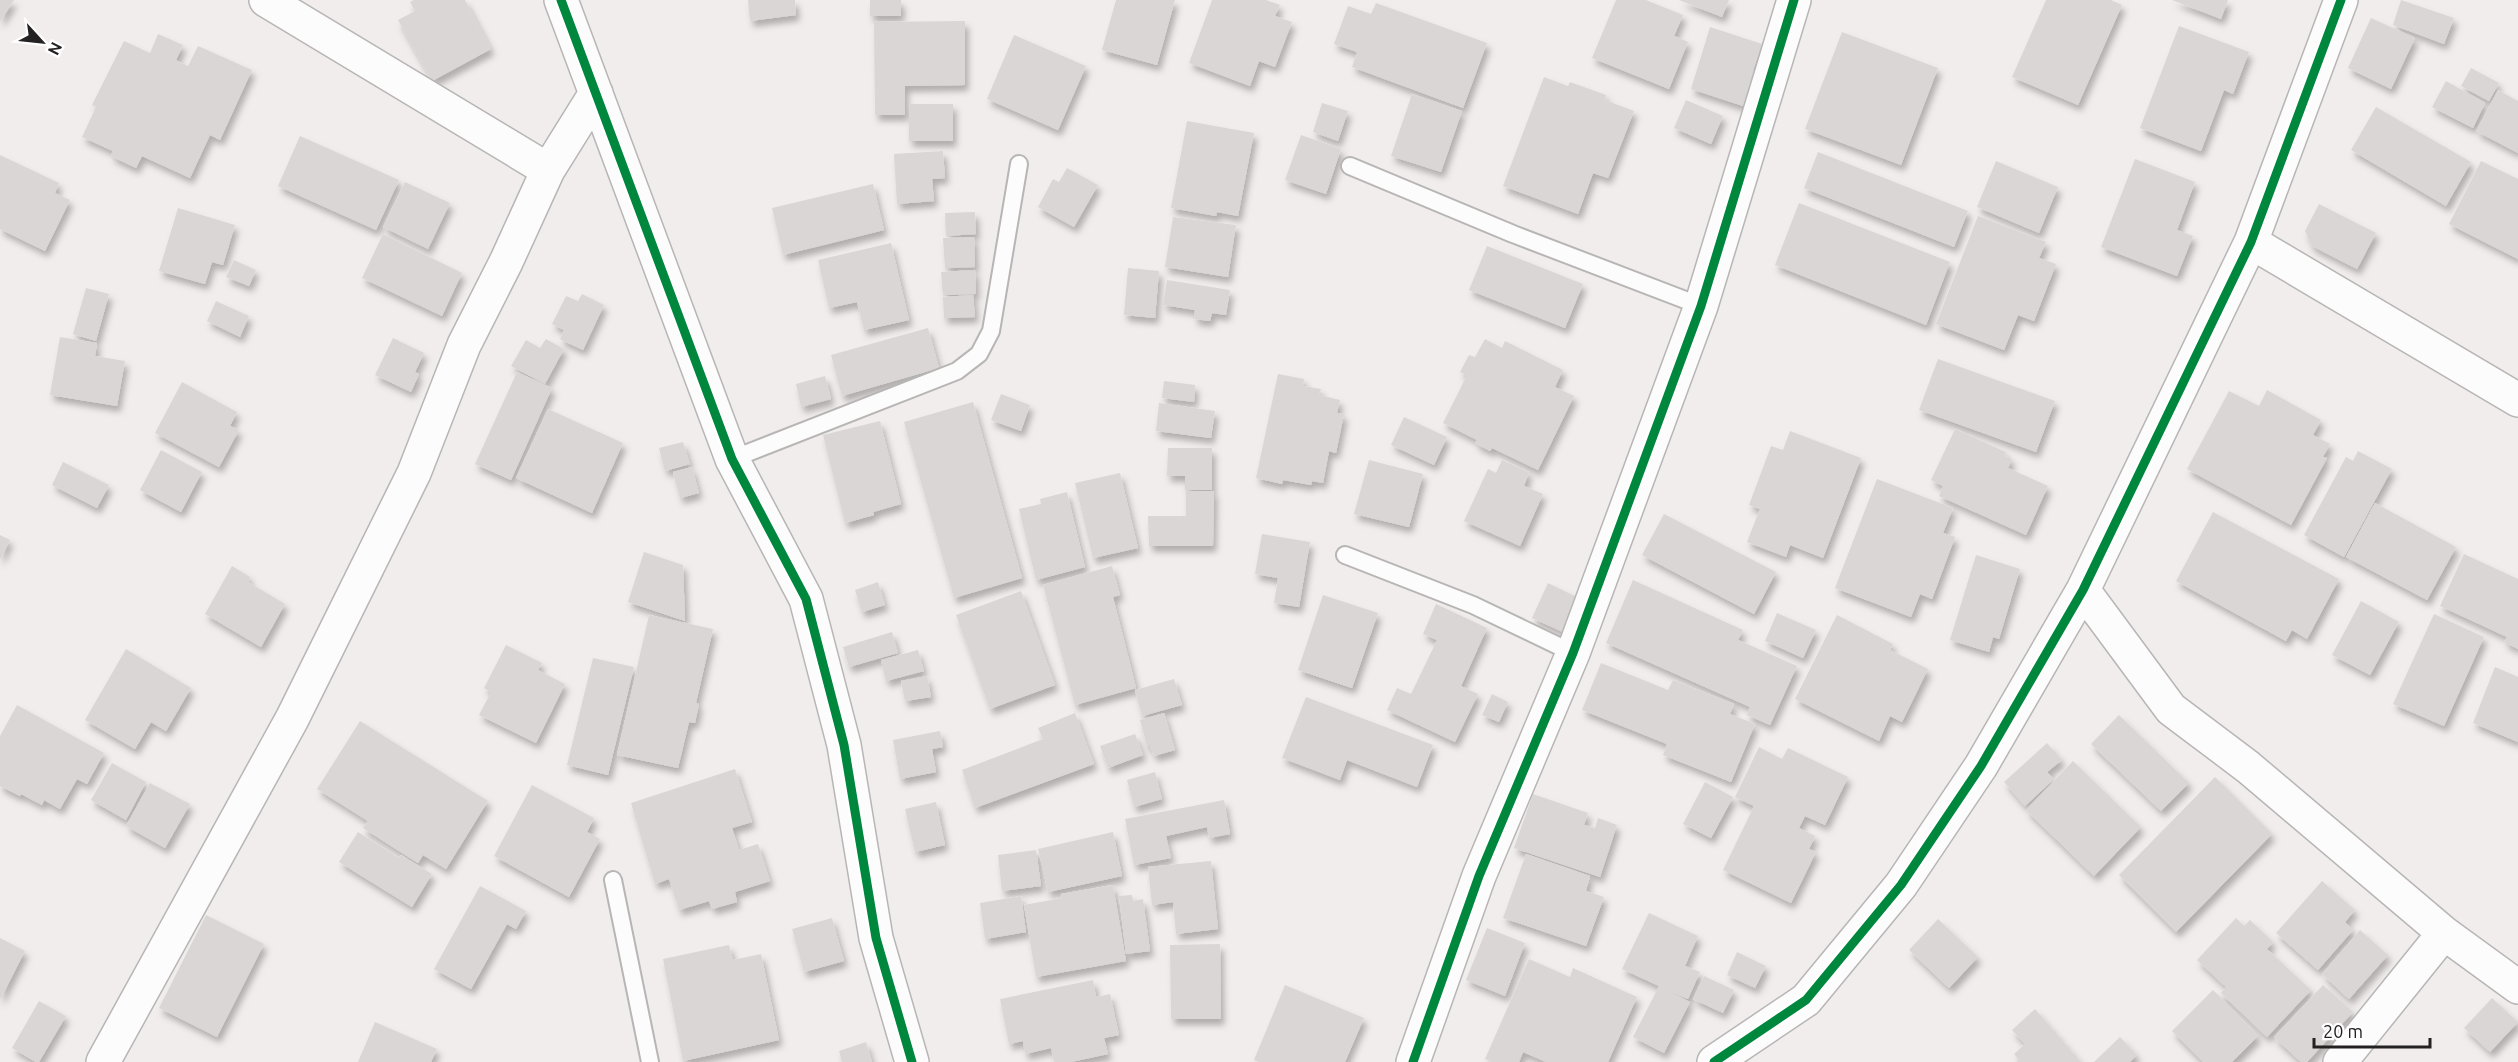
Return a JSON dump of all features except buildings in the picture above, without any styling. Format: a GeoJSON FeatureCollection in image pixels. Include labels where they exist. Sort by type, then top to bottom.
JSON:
{"type":"FeatureCollection","features":[{"type":"Feature","properties":{"kind":"street"},"geometry":{"type":"LineString","coordinates":[[266,0],[548,170]]}},
{"type":"Feature","properties":{"kind":"street"},"geometry":{"type":"LineString","coordinates":[[561,0],[732,459],[806,599],[844,746],[876,938],[912,1062]]}},
{"type":"Feature","properties":{"kind":"street"},"geometry":{"type":"LineString","coordinates":[[1413,1062],[1479,876],[1573,653],[1701,306],[1794,0]]}},
{"type":"Feature","properties":{"kind":"street"},"geometry":{"type":"LineString","coordinates":[[1714,1062],[1806,1000],[1901,885],[1981,766],[2084,590],[2251,242],[2342,0]]}},
{"type":"Feature","properties":{"kind":"street"},"geometry":{"type":"LineString","coordinates":[[103,1062],[292,719],[414,472],[464,345],[506,262],[548,170],[596,93]]}},
{"type":"Feature","properties":{"kind":"street"},"geometry":{"type":"LineString","coordinates":[[2251,242],[2518,400]]}},
{"type":"Feature","properties":{"kind":"street"},"geometry":{"type":"LineString","coordinates":[[2084,590],[2171,710],[2248,767],[2444,933],[2518,987]]}},
{"type":"Feature","properties":{"kind":"street"},"geometry":{"type":"LineString","coordinates":[[2340,1062],[2444,933]]}},
{"type":"Feature","properties":{"kind":"lane"},"geometry":{"type":"LineString","coordinates":[[732,459],[957,371],[980,354],[991,331],[1019,164]]}},
{"type":"Feature","properties":{"kind":"lane"},"geometry":{"type":"LineString","coordinates":[[1350,166],[1513,234],[1701,306]]}},
{"type":"Feature","properties":{"kind":"lane"},"geometry":{"type":"LineString","coordinates":[[1345,555],[1473,605],[1573,653]]}},
{"type":"Feature","properties":{"kind":"lane"},"geometry":{"type":"LineString","coordinates":[[613,880],[650,1062]]}},
{"type":"Feature","properties":{"kind":"cycle path"},"geometry":{"type":"LineString","coordinates":[[561,0],[732,459],[806,599],[844,745],[876,938],[912,1062]]}},
{"type":"Feature","properties":{"kind":"cycle path"},"geometry":{"type":"LineString","coordinates":[[1413,1062],[1479,876],[1573,653],[1701,306],[1794,0]]}},
{"type":"Feature","properties":{"kind":"cycle path"},"geometry":{"type":"LineString","coordinates":[[1714,1062],[1806,1000],[1901,885],[1981,766],[2083,590],[2251,242],[2341,0]]}}]}
